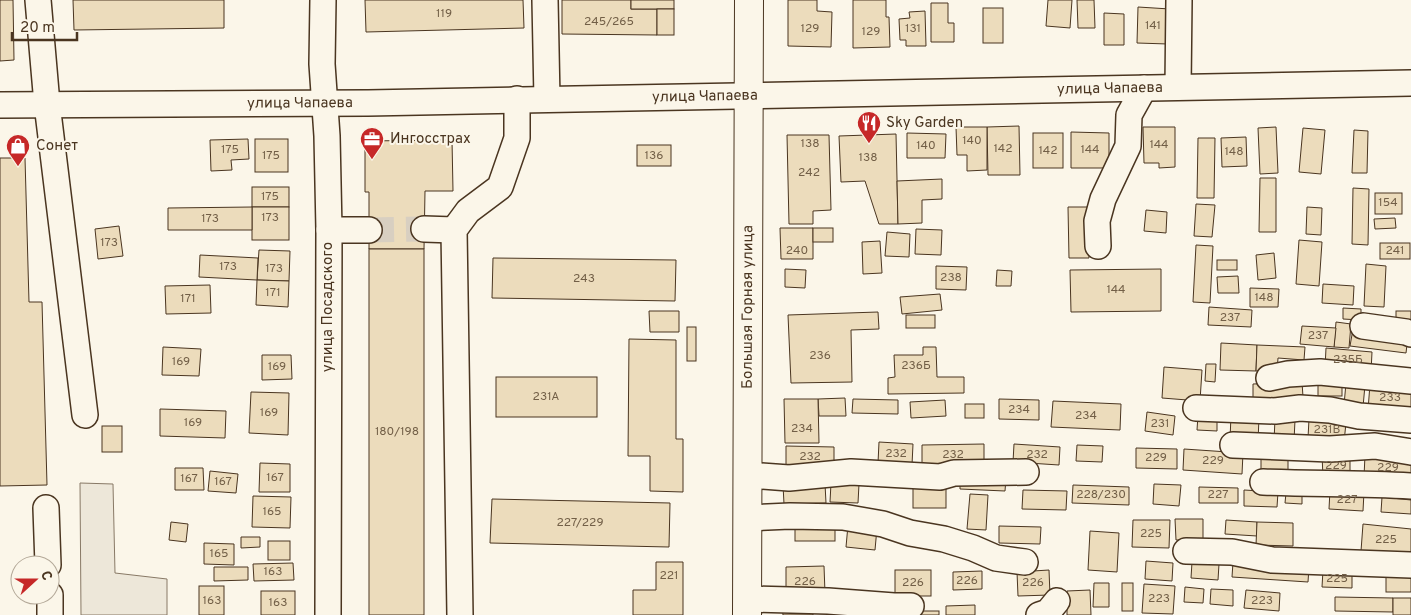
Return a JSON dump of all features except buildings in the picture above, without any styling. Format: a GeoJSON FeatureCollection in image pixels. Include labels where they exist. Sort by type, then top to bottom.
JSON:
{"type":"FeatureCollection","features":[{"type":"Feature","properties":{"kind":"main road","name":"Большая Горная улица"},"geometry":{"type":"LineString","coordinates":[[747,607],[749,0]]}},
{"type":"Feature","properties":{"kind":"street"},"geometry":{"type":"LineString","coordinates":[[38,0],[47,104],[85,415]]}},
{"type":"Feature","properties":{"kind":"street","name":"улица Посадского"},"geometry":{"type":"LineString","coordinates":[[323,0],[322,64],[327,136],[329,230],[328,615]]}},
{"type":"Feature","properties":{"kind":"street"},"geometry":{"type":"LineString","coordinates":[[545,0],[547,99]]}},
{"type":"Feature","properties":{"kind":"street"},"geometry":{"type":"LineString","coordinates":[[1178,87],[1179,0]]}},
{"type":"Feature","properties":{"kind":"street","name":"улица Чапаева"},"geometry":{"type":"LineString","coordinates":[[0,105],[748,96],[1411,83]]}},
{"type":"Feature","properties":{"kind":"street"},"geometry":{"type":"LineString","coordinates":[[1098,246],[1097,221],[1103,199],[1128,146],[1130,115],[1144,88]]}},
{"type":"Feature","properties":{"kind":"street"},"geometry":{"type":"LineString","coordinates":[[460,615],[454,230],[468,211],[500,187],[517,138],[517,99]]}},
{"type":"Feature","properties":{"kind":"street"},"geometry":{"type":"LineString","coordinates":[[424,229],[454,230]]}},
{"type":"Feature","properties":{"kind":"street"},"geometry":{"type":"LineString","coordinates":[[329,230],[370,230]]}},
{"type":"Feature","properties":{"kind":"street"},"geometry":{"type":"LineString","coordinates":[[1363,326],[1411,334]]}},
{"type":"Feature","properties":{"kind":"street"},"geometry":{"type":"LineString","coordinates":[[1269,378],[1288,374],[1320,372],[1411,382]]}},
{"type":"Feature","properties":{"kind":"street"},"geometry":{"type":"LineString","coordinates":[[1196,408],[1275,411],[1300,408],[1330,410],[1359,416],[1411,420]]}},
{"type":"Feature","properties":{"kind":"street"},"geometry":{"type":"LineString","coordinates":[[1233,444],[1330,448],[1375,446],[1411,452]]}},
{"type":"Feature","properties":{"kind":"street"},"geometry":{"type":"LineString","coordinates":[[747,475],[789,478],[850,472],[940,477],[954,473],[1026,472]]}},
{"type":"Feature","properties":{"kind":"street"},"geometry":{"type":"LineString","coordinates":[[1263,482],[1411,486]]}},
{"type":"Feature","properties":{"kind":"street"},"geometry":{"type":"LineString","coordinates":[[46,508],[48,555]]}},
{"type":"Feature","properties":{"kind":"street"},"geometry":{"type":"LineString","coordinates":[[747,518],[790,516],[843,517],[883,524],[910,533],[944,539],[996,558],[1025,562]]}},
{"type":"Feature","properties":{"kind":"street"},"geometry":{"type":"LineString","coordinates":[[1186,551],[1232,552],[1272,560],[1411,564]]}},
{"type":"Feature","properties":{"kind":"street"},"geometry":{"type":"LineString","coordinates":[[747,607],[828,601],[912,606]]}},
{"type":"Feature","properties":{"kind":"shaded area"},"geometry":{"type":"Polygon","coordinates":[[[80,483],[113,484],[115,573],[167,579],[167,615],[81,615],[80,483]]]}},
{"type":"Feature","properties":{"kind":"tunnel"},"geometry":{"type":"LineString","coordinates":[[369,230],[424,229]]}},
{"type":"Feature","properties":{"kind":"place","name":"Sky Garden"},"geometry":{"type":"Point","coordinates":[869,144]}},
{"type":"Feature","properties":{"kind":"place","name":"Ингосстрах"},"geometry":{"type":"Point","coordinates":[372,160]}},
{"type":"Feature","properties":{"kind":"place","name":"Сонет"},"geometry":{"type":"Point","coordinates":[18,167]}}]}
